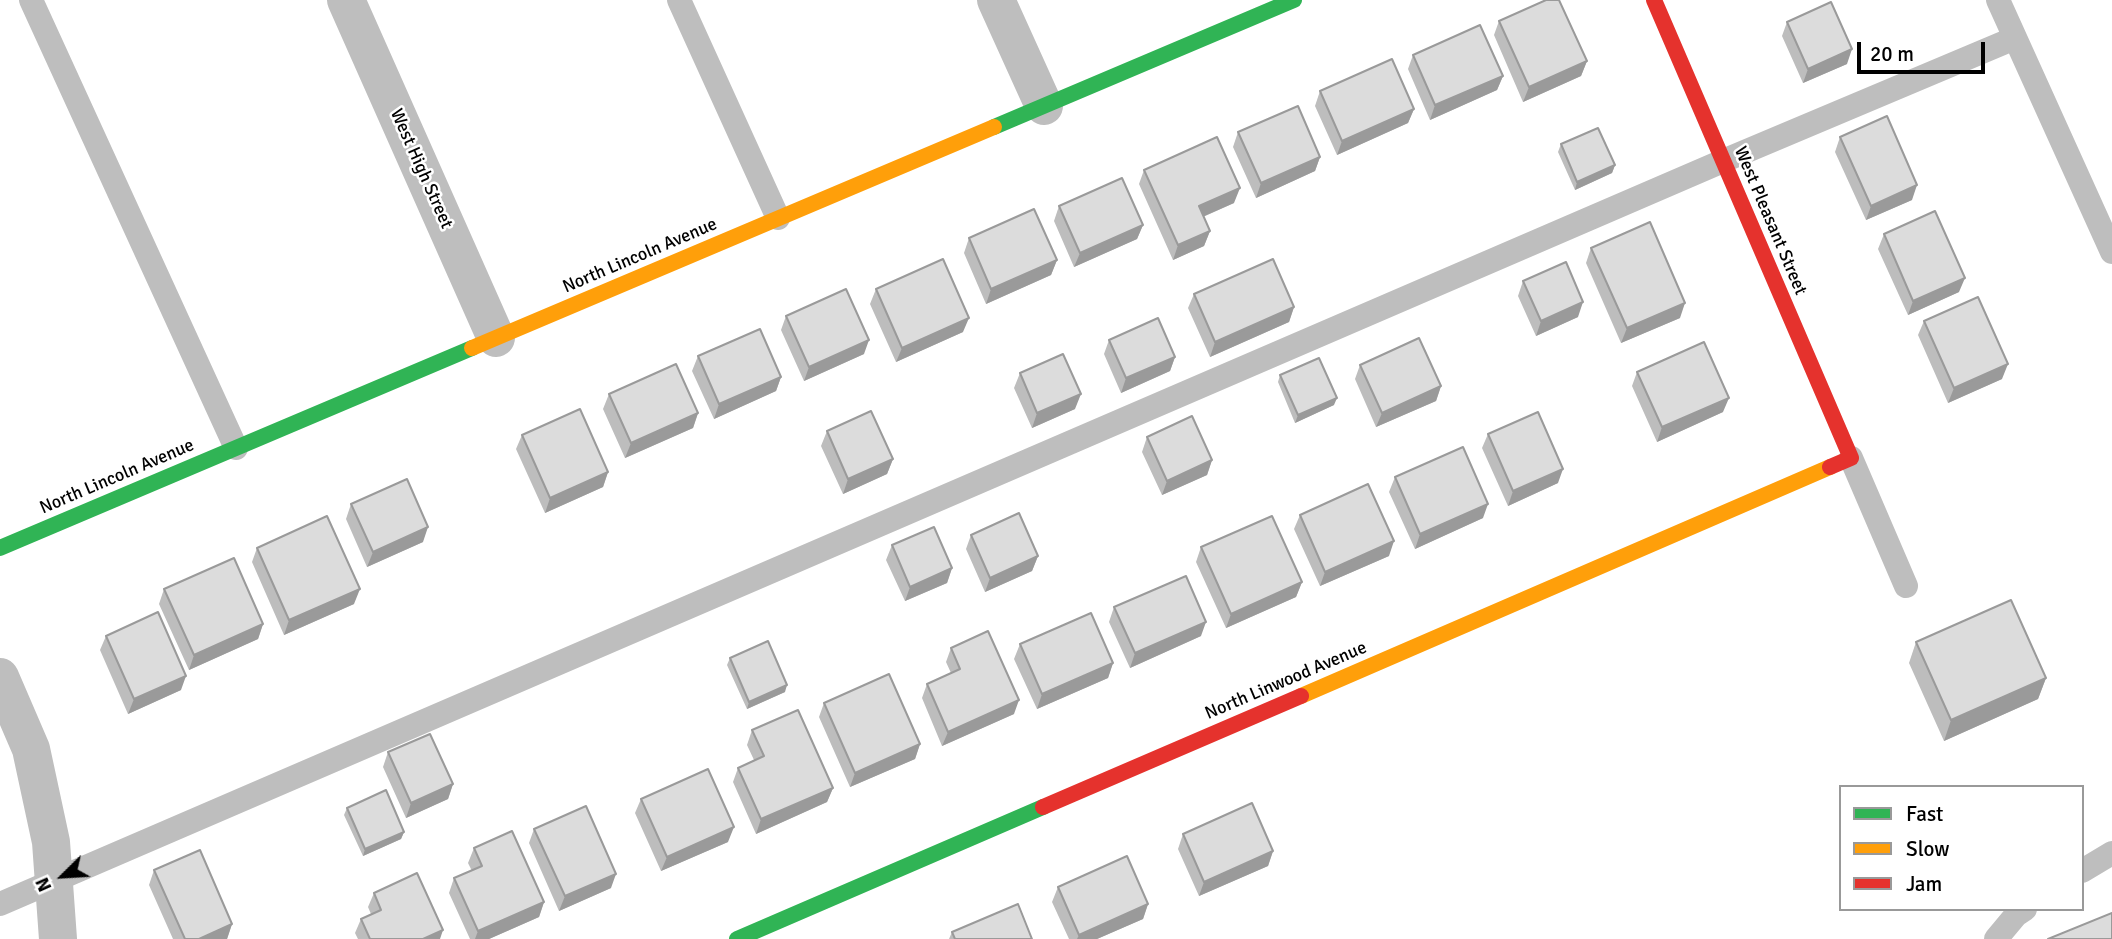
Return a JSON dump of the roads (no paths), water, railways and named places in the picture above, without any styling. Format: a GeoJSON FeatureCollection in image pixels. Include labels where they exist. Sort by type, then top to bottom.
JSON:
{"type":"FeatureCollection","features":[{"type":"Feature","properties":{"kind":"street","name":"West High Street"},"geometry":{"type":"LineString","coordinates":[[346,0],[496,338]]}},
{"type":"Feature","properties":{"kind":"street"},"geometry":{"type":"LineString","coordinates":[[996,0],[1044,106]]}},
{"type":"Feature","properties":{"kind":"street","name":"North Lincoln Avenue"},"geometry":{"type":"LineString","coordinates":[[0,548],[1294,0]]}},
{"type":"Feature","properties":{"kind":"street","name":"West Pleasant Street"},"geometry":{"type":"LineString","coordinates":[[1654,0],[1851,458]]}},
{"type":"Feature","properties":{"kind":"street","name":"North Linwood Avenue"},"geometry":{"type":"LineString","coordinates":[[737,939],[1851,458]]}},
{"type":"Feature","properties":{"kind":"street"},"geometry":{"type":"LineString","coordinates":[[0,677],[31,749],[51,842],[58,939]]}},
{"type":"Feature","properties":{"kind":"lane"},"geometry":{"type":"LineString","coordinates":[[31,0],[236,448]]}},
{"type":"Feature","properties":{"kind":"lane"},"geometry":{"type":"LineString","coordinates":[[679,0],[778,218]]}},
{"type":"Feature","properties":{"kind":"lane"},"geometry":{"type":"LineString","coordinates":[[1998,0],[2112,252]]}},
{"type":"Feature","properties":{"kind":"lane"},"geometry":{"type":"LineString","coordinates":[[0,904],[1723,161],[2015,38]]}},
{"type":"Feature","properties":{"kind":"lane"},"geometry":{"type":"LineString","coordinates":[[1851,458],[1906,586]]}},
{"type":"Feature","properties":{"kind":"lane"},"geometry":{"type":"LineString","coordinates":[[2084,870],[2112,853]]}},
{"type":"Feature","properties":{"kind":"lane"},"geometry":{"type":"LineString","coordinates":[[1996,939],[2022,911]]}}]}
